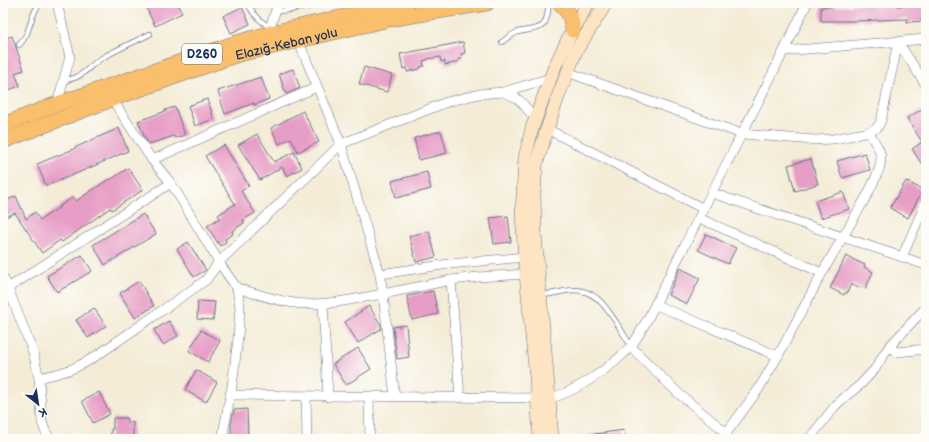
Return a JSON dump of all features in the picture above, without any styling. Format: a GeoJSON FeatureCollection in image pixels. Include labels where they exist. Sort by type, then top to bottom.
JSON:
{"type":"FeatureCollection","features":[{"type":"Feature","properties":{"kind":"highway","name":"Elazığ-Keban yolu"},"geometry":{"type":"LineString","coordinates":[[3,126],[57,104],[271,31],[407,3]]}},
{"type":"Feature","properties":{"kind":"highway","name":"Elazığ-Keban yolu"},"geometry":{"type":"LineString","coordinates":[[3,141],[112,98],[236,55],[390,19],[487,3]]}},
{"type":"Feature","properties":{"kind":"highway"},"geometry":{"type":"LineString","coordinates":[[560,3],[567,10],[570,16],[573,30]]}},
{"type":"Feature","properties":{"kind":"main road"},"geometry":{"type":"LineString","coordinates":[[552,439],[543,398],[536,376],[526,274],[522,212],[525,158],[529,139],[558,58],[588,3]]}},
{"type":"Feature","properties":{"kind":"main road"},"geometry":{"type":"LineString","coordinates":[[540,439],[543,398],[540,295],[535,235],[534,194],[536,165],[567,72],[576,51],[606,3]]}},
{"type":"Feature","properties":{"kind":"street"},"geometry":{"type":"LineString","coordinates":[[57,104],[70,57],[58,3]]}},
{"type":"Feature","properties":{"kind":"street"},"geometry":{"type":"LineString","coordinates":[[230,396],[543,398],[565,392],[582,384],[602,371],[616,361],[631,346],[656,305],[807,3]]}},
{"type":"Feature","properties":{"kind":"street"},"geometry":{"type":"LineString","coordinates":[[271,31],[277,7]]}},
{"type":"Feature","properties":{"kind":"street"},"geometry":{"type":"LineString","coordinates":[[298,40],[341,144],[380,274],[395,397]]}},
{"type":"Feature","properties":{"kind":"street"},"geometry":{"type":"LineString","coordinates":[[784,51],[926,40]]}},
{"type":"Feature","properties":{"kind":"street"},"geometry":{"type":"LineString","coordinates":[[567,72],[742,134],[814,140],[833,139],[869,132],[877,128],[882,121],[898,42]]}},
{"type":"Feature","properties":{"kind":"street"},"geometry":{"type":"LineString","coordinates":[[898,42],[926,85]]}},
{"type":"Feature","properties":{"kind":"street"},"geometry":{"type":"LineString","coordinates":[[39,378],[73,369],[86,362],[206,280],[219,262],[341,144],[447,102],[480,94],[503,92],[551,78]]}},
{"type":"Feature","properties":{"kind":"street"},"geometry":{"type":"LineString","coordinates":[[152,160],[317,87]]}},
{"type":"Feature","properties":{"kind":"street"},"geometry":{"type":"LineString","coordinates":[[503,92],[514,97],[536,119]]}},
{"type":"Feature","properties":{"kind":"street"},"geometry":{"type":"LineString","coordinates":[[112,98],[152,160],[171,183],[219,262],[237,288],[240,307],[238,338],[232,386],[222,439]]}},
{"type":"Feature","properties":{"kind":"street"},"geometry":{"type":"LineString","coordinates":[[547,129],[704,209]]}},
{"type":"Feature","properties":{"kind":"street"},"geometry":{"type":"LineString","coordinates":[[631,346],[678,393],[725,436],[758,390],[778,356],[822,273],[869,192],[879,167],[880,153],[869,132]]}},
{"type":"Feature","properties":{"kind":"street"},"geometry":{"type":"LineString","coordinates":[[8,288],[171,183]]}},
{"type":"Feature","properties":{"kind":"street"},"geometry":{"type":"LineString","coordinates":[[712,193],[926,265]]}},
{"type":"Feature","properties":{"kind":"street"},"geometry":{"type":"LineString","coordinates":[[902,257],[926,202]]}},
{"type":"Feature","properties":{"kind":"street"},"geometry":{"type":"LineString","coordinates":[[699,218],[822,273]]}},
{"type":"Feature","properties":{"kind":"street"},"geometry":{"type":"LineString","coordinates":[[380,274],[449,264],[525,257]]}},
{"type":"Feature","properties":{"kind":"street"},"geometry":{"type":"LineString","coordinates":[[237,288],[288,302],[304,304],[349,300],[451,280],[526,274]]}},
{"type":"Feature","properties":{"kind":"street"},"geometry":{"type":"LineString","coordinates":[[3,277],[33,352],[39,378],[42,422],[46,433],[51,439]]}},
{"type":"Feature","properties":{"kind":"street"},"geometry":{"type":"LineString","coordinates":[[451,280],[460,398]]}},
{"type":"Feature","properties":{"kind":"street"},"geometry":{"type":"LineString","coordinates":[[323,303],[328,396]]}},
{"type":"Feature","properties":{"kind":"street"},"geometry":{"type":"LineString","coordinates":[[656,305],[778,356]]}},
{"type":"Feature","properties":{"kind":"street"},"geometry":{"type":"LineString","coordinates":[[809,439],[835,406],[875,369],[889,347],[926,307]]}},
{"type":"Feature","properties":{"kind":"street"},"geometry":{"type":"LineString","coordinates":[[889,347],[897,352],[926,349]]}},
{"type":"Feature","properties":{"kind":"street"},"geometry":{"type":"LineString","coordinates":[[306,396],[307,439]]}},
{"type":"Feature","properties":{"kind":"street"},"geometry":{"type":"LineString","coordinates":[[369,397],[370,439]]}},
{"type":"Feature","properties":{"kind":"lane"},"geometry":{"type":"LineString","coordinates":[[19,45],[27,36],[32,15],[40,3]]}},
{"type":"Feature","properties":{"kind":"lane"},"geometry":{"type":"LineString","coordinates":[[248,3],[255,15],[271,31]]}},
{"type":"Feature","properties":{"kind":"lane"},"geometry":{"type":"LineString","coordinates":[[277,7],[289,10],[327,3]]}},
{"type":"Feature","properties":{"kind":"lane"},"geometry":{"type":"LineString","coordinates":[[502,42],[517,32],[543,25],[546,20],[549,3]]}},
{"type":"Feature","properties":{"kind":"lane"},"geometry":{"type":"LineString","coordinates":[[64,80],[69,80],[80,76],[101,58],[150,34]]}},
{"type":"Feature","properties":{"kind":"lane"},"geometry":{"type":"LineString","coordinates":[[540,295],[573,290],[586,292],[592,295],[606,306],[631,346]]}},
{"type":"Feature","properties":{"kind":"green space"},"geometry":{"type":"Polygon","coordinates":[[[252,3],[273,3],[271,8],[252,8],[252,3]]]}},
{"type":"Feature","properties":{"kind":"building"},"geometry":{"type":"Polygon","coordinates":[[[144,3],[178,3],[182,13],[155,26],[144,3]]]}},
{"type":"Feature","properties":{"kind":"building"},"geometry":{"type":"Polygon","coordinates":[[[897,3],[897,6],[926,4],[926,21],[907,22],[907,19],[821,21],[821,7],[897,3]]]}},
{"type":"Feature","properties":{"kind":"building"},"geometry":{"type":"Polygon","coordinates":[[[242,7],[250,24],[231,33],[223,16],[242,7]]]}},
{"type":"Feature","properties":{"kind":"building"},"geometry":{"type":"Polygon","coordinates":[[[12,36],[24,70],[15,73],[20,86],[3,92],[3,39],[12,36]]]}},
{"type":"Feature","properties":{"kind":"building"},"geometry":{"type":"Polygon","coordinates":[[[463,42],[465,53],[461,54],[462,59],[458,59],[458,62],[445,65],[445,61],[441,62],[440,57],[423,61],[424,66],[420,67],[420,69],[407,72],[407,68],[403,69],[400,54],[463,42]]]}},
{"type":"Feature","properties":{"kind":"building"},"geometry":{"type":"Polygon","coordinates":[[[364,67],[392,75],[387,92],[359,84],[364,67]]]}},
{"type":"Feature","properties":{"kind":"building"},"geometry":{"type":"Polygon","coordinates":[[[293,69],[300,88],[286,94],[279,74],[293,69]]]}},
{"type":"Feature","properties":{"kind":"building"},"geometry":{"type":"Polygon","coordinates":[[[261,77],[269,99],[225,114],[218,91],[261,77]]]}},
{"type":"Feature","properties":{"kind":"building"},"geometry":{"type":"Polygon","coordinates":[[[207,99],[214,119],[195,126],[188,106],[207,99]]]}},
{"type":"Feature","properties":{"kind":"building"},"geometry":{"type":"Polygon","coordinates":[[[175,107],[185,135],[175,138],[174,136],[149,144],[138,121],[175,107]]]}},
{"type":"Feature","properties":{"kind":"building"},"geometry":{"type":"Polygon","coordinates":[[[926,107],[926,160],[921,163],[912,149],[922,142],[907,118],[926,107]]]}},
{"type":"Feature","properties":{"kind":"building"},"geometry":{"type":"Polygon","coordinates":[[[303,111],[319,142],[298,152],[291,138],[279,144],[271,128],[303,111]]]}},
{"type":"Feature","properties":{"kind":"building"},"geometry":{"type":"Polygon","coordinates":[[[119,128],[128,151],[46,186],[37,164],[119,128]]]}},
{"type":"Feature","properties":{"kind":"building"},"geometry":{"type":"Polygon","coordinates":[[[441,131],[447,153],[419,160],[414,138],[441,131]]]}},
{"type":"Feature","properties":{"kind":"building"},"geometry":{"type":"Polygon","coordinates":[[[257,134],[274,162],[294,152],[302,168],[287,176],[282,167],[260,180],[238,145],[257,134]]]}},
{"type":"Feature","properties":{"kind":"building"},"geometry":{"type":"Polygon","coordinates":[[[224,145],[249,186],[241,191],[255,213],[243,220],[244,223],[232,231],[233,234],[225,239],[226,242],[220,246],[207,226],[220,218],[218,215],[235,204],[205,156],[224,145]]]}},
{"type":"Feature","properties":{"kind":"building"},"geometry":{"type":"Polygon","coordinates":[[[865,153],[870,170],[842,178],[837,161],[865,153]]]}},
{"type":"Feature","properties":{"kind":"building"},"geometry":{"type":"Polygon","coordinates":[[[811,159],[818,184],[795,191],[788,165],[811,159]]]}},
{"type":"Feature","properties":{"kind":"building"},"geometry":{"type":"Polygon","coordinates":[[[128,168],[143,190],[112,210],[110,208],[62,242],[60,240],[42,253],[15,213],[3,218],[3,202],[16,196],[26,219],[35,212],[40,220],[73,197],[76,201],[128,168]]]}},
{"type":"Feature","properties":{"kind":"building"},"geometry":{"type":"Polygon","coordinates":[[[427,172],[431,189],[396,198],[392,181],[427,172]]]}},
{"type":"Feature","properties":{"kind":"building"},"geometry":{"type":"Polygon","coordinates":[[[906,181],[923,190],[908,218],[890,208],[906,181]]]}},
{"type":"Feature","properties":{"kind":"building"},"geometry":{"type":"Polygon","coordinates":[[[843,192],[849,209],[821,218],[815,201],[843,192]]]}},
{"type":"Feature","properties":{"kind":"building"},"geometry":{"type":"Polygon","coordinates":[[[143,214],[156,234],[105,265],[93,245],[143,214]]]}},
{"type":"Feature","properties":{"kind":"building"},"geometry":{"type":"Polygon","coordinates":[[[508,216],[511,242],[494,244],[490,218],[508,216]]]}},
{"type":"Feature","properties":{"kind":"building"},"geometry":{"type":"Polygon","coordinates":[[[429,231],[436,257],[416,262],[409,236],[429,231]]]}},
{"type":"Feature","properties":{"kind":"building"},"geometry":{"type":"Polygon","coordinates":[[[706,234],[736,248],[728,264],[698,250],[706,234]]]}},
{"type":"Feature","properties":{"kind":"building"},"geometry":{"type":"Polygon","coordinates":[[[188,242],[206,270],[194,277],[177,249],[188,242]]]}},
{"type":"Feature","properties":{"kind":"building"},"geometry":{"type":"Polygon","coordinates":[[[82,255],[92,271],[57,292],[47,276],[82,255]]]}},
{"type":"Feature","properties":{"kind":"building"},"geometry":{"type":"Polygon","coordinates":[[[846,256],[865,265],[864,267],[873,272],[865,289],[851,284],[847,293],[844,295],[830,288],[846,256]]]}},
{"type":"Feature","properties":{"kind":"building"},"geometry":{"type":"Polygon","coordinates":[[[680,268],[700,278],[687,304],[668,295],[680,268]]]}},
{"type":"Feature","properties":{"kind":"building"},"geometry":{"type":"Polygon","coordinates":[[[139,281],[154,306],[135,318],[120,293],[139,281]]]}},
{"type":"Feature","properties":{"kind":"building"},"geometry":{"type":"Polygon","coordinates":[[[433,291],[438,314],[412,320],[407,296],[433,291]]]}},
{"type":"Feature","properties":{"kind":"building"},"geometry":{"type":"Polygon","coordinates":[[[198,301],[215,302],[213,320],[197,319],[198,301]]]}},
{"type":"Feature","properties":{"kind":"building"},"geometry":{"type":"Polygon","coordinates":[[[369,306],[381,325],[381,329],[358,343],[345,322],[369,306]]]}},
{"type":"Feature","properties":{"kind":"building"},"geometry":{"type":"Polygon","coordinates":[[[94,308],[106,326],[88,338],[76,320],[94,308]]]}},
{"type":"Feature","properties":{"kind":"building"},"geometry":{"type":"Polygon","coordinates":[[[169,321],[178,336],[163,345],[154,330],[169,321]]]}},
{"type":"Feature","properties":{"kind":"building"},"geometry":{"type":"Polygon","coordinates":[[[406,325],[409,357],[397,359],[393,327],[406,325]]]}},
{"type":"Feature","properties":{"kind":"building"},"geometry":{"type":"Polygon","coordinates":[[[201,330],[220,341],[208,362],[189,351],[201,330]]]}},
{"type":"Feature","properties":{"kind":"building"},"geometry":{"type":"Polygon","coordinates":[[[358,348],[371,369],[346,385],[333,364],[358,348]]]}},
{"type":"Feature","properties":{"kind":"building"},"geometry":{"type":"Polygon","coordinates":[[[196,370],[217,382],[206,402],[185,390],[196,370]]]}},
{"type":"Feature","properties":{"kind":"building"},"geometry":{"type":"Polygon","coordinates":[[[99,392],[110,414],[93,423],[82,401],[99,392]]]}},
{"type":"Feature","properties":{"kind":"building"},"geometry":{"type":"Polygon","coordinates":[[[247,409],[248,437],[231,438],[231,425],[234,410],[247,409]]]}},
{"type":"Feature","properties":{"kind":"building"},"geometry":{"type":"Polygon","coordinates":[[[113,418],[127,418],[127,423],[133,422],[133,437],[111,438],[113,418]]]}},
{"type":"Feature","properties":{"kind":"building"},"geometry":{"type":"Polygon","coordinates":[[[624,430],[626,439],[588,439],[588,435],[624,430]]]}}]}
